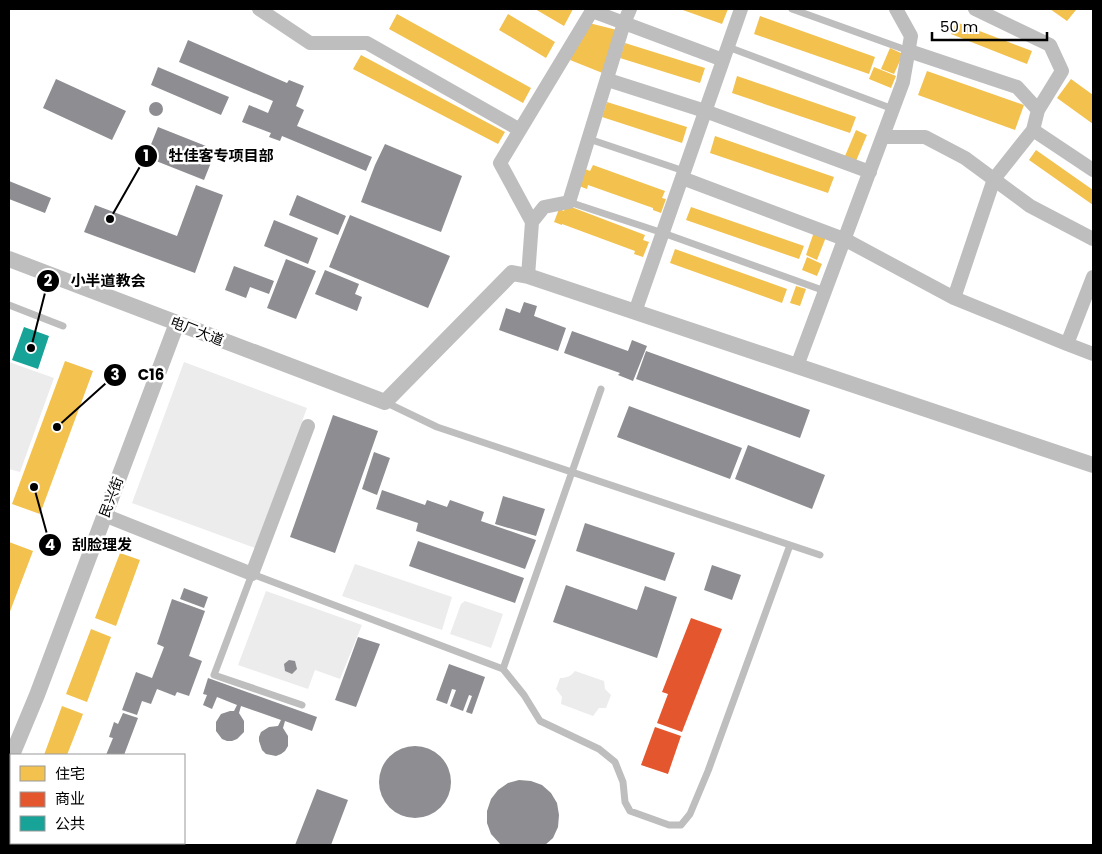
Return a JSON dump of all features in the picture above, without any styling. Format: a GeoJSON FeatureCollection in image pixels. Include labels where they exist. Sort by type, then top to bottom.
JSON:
{"type":"FeatureCollection","features":[{"type":"Feature","properties":{"kind":"street"},"geometry":{"type":"LineString","coordinates":[[260,9],[310,43],[367,43],[520,130]]}},
{"type":"Feature","properties":{"kind":"street"},"geometry":{"type":"LineString","coordinates":[[532,222],[544,207],[570,202],[624,23],[630,9]]}},
{"type":"Feature","properties":{"kind":"street"},"geometry":{"type":"LineString","coordinates":[[635,312],[741,9]]}},
{"type":"Feature","properties":{"kind":"street"},"geometry":{"type":"LineString","coordinates":[[797,366],[904,82],[912,36],[896,9]]}},
{"type":"Feature","properties":{"kind":"street"},"geometry":{"type":"LineString","coordinates":[[954,298],[994,179],[1033,130],[1038,110],[1062,71],[1050,45],[974,9]]}},
{"type":"Feature","properties":{"kind":"street"},"geometry":{"type":"LineString","coordinates":[[528,276],[532,222],[500,163],[592,10],[624,23],[725,53]]}},
{"type":"Feature","properties":{"kind":"street"},"geometry":{"type":"LineString","coordinates":[[909,51],[1017,87],[1038,110]]}},
{"type":"Feature","properties":{"kind":"street"},"geometry":{"type":"LineString","coordinates":[[608,80],[705,111],[870,172]]}},
{"type":"Feature","properties":{"kind":"street"},"geometry":{"type":"LineString","coordinates":[[1033,130],[1093,170]]}},
{"type":"Feature","properties":{"kind":"street"},"geometry":{"type":"LineString","coordinates":[[883,137],[925,137],[965,158],[1030,206],[1092,236]]}},
{"type":"Feature","properties":{"kind":"street"},"geometry":{"type":"LineString","coordinates":[[683,174],[844,239],[954,298],[1093,354]]}},
{"type":"Feature","properties":{"kind":"street","name":"电厂大道"},"geometry":{"type":"LineString","coordinates":[[9,259],[385,402]]}},
{"type":"Feature","properties":{"kind":"street"},"geometry":{"type":"LineString","coordinates":[[385,402],[512,274],[528,276],[1093,465]]}},
{"type":"Feature","properties":{"kind":"street"},"geometry":{"type":"LineString","coordinates":[[1067,344],[1093,277]]}},
{"type":"Feature","properties":{"kind":"street","name":"民兴街"},"geometry":{"type":"LineString","coordinates":[[13,754],[37,695],[177,323]]}},
{"type":"Feature","properties":{"kind":"street"},"geometry":{"type":"LineString","coordinates":[[104,515],[252,574],[308,426]]}},
{"type":"Feature","properties":{"kind":"lane"},"geometry":{"type":"LineString","coordinates":[[792,9],[909,51]]}},
{"type":"Feature","properties":{"kind":"lane"},"geometry":{"type":"LineString","coordinates":[[725,53],[893,109]]}},
{"type":"Feature","properties":{"kind":"lane"},"geometry":{"type":"LineString","coordinates":[[589,139],[683,174]]}},
{"type":"Feature","properties":{"kind":"lane"},"geometry":{"type":"LineString","coordinates":[[570,202],[825,291]]}},
{"type":"Feature","properties":{"kind":"lane"},"geometry":{"type":"LineString","coordinates":[[9,305],[63,326]]}},
{"type":"Feature","properties":{"kind":"lane"},"geometry":{"type":"LineString","coordinates":[[503,669],[602,389]]}},
{"type":"Feature","properties":{"kind":"lane"},"geometry":{"type":"LineString","coordinates":[[385,402],[437,427],[820,555]]}},
{"type":"Feature","properties":{"kind":"lane"},"geometry":{"type":"LineString","coordinates":[[302,705],[214,676],[252,574],[503,669],[524,695],[540,721],[599,749],[615,762],[623,782],[625,802],[630,811],[669,825],[681,825],[690,814],[708,771],[790,546]]}},
{"type":"Feature","properties":{"kind":"shaded area"},"geometry":{"type":"Polygon","coordinates":[[[9,362],[54,378],[20,472],[9,469],[9,362]]]}},
{"type":"Feature","properties":{"kind":"shaded area"},"geometry":{"type":"Polygon","coordinates":[[[184,362],[307,408],[255,548],[132,503],[184,362]]]}},
{"type":"Feature","properties":{"kind":"shaded area"},"geometry":{"type":"Polygon","coordinates":[[[355,564],[452,597],[442,630],[342,596],[355,564]]]}},
{"type":"Feature","properties":{"kind":"shaded area"},"geometry":{"type":"Polygon","coordinates":[[[266,591],[362,625],[340,679],[315,670],[308,689],[238,665],[266,591]]]}},
{"type":"Feature","properties":{"kind":"shaded area"},"geometry":{"type":"Polygon","coordinates":[[[465,601],[503,614],[491,648],[450,634],[461,604],[465,601]]]}},
{"type":"Feature","properties":{"kind":"shaded area"},"geometry":{"type":"Polygon","coordinates":[[[575,671],[604,681],[605,689],[611,695],[606,708],[599,708],[593,716],[561,704],[562,697],[556,689],[560,678],[565,678],[575,671]]]}},
{"type":"Feature","properties":{"kind":"building: 住宅"},"geometry":{"type":"Polygon","coordinates":[[[535,9],[573,9],[564,26],[535,9]]]}},
{"type":"Feature","properties":{"kind":"building: 住宅"},"geometry":{"type":"Polygon","coordinates":[[[680,9],[728,9],[722,24],[680,9]]]}},
{"type":"Feature","properties":{"kind":"building: 住宅"},"geometry":{"type":"Polygon","coordinates":[[[1050,9],[1075,9],[1076,10],[1067,21],[1050,9]]]}},
{"type":"Feature","properties":{"kind":"building: 住宅"},"geometry":{"type":"Polygon","coordinates":[[[397,14],[531,88],[523,103],[389,29],[397,14]]]}},
{"type":"Feature","properties":{"kind":"building: 住宅"},"geometry":{"type":"Polygon","coordinates":[[[508,14],[555,42],[546,58],[499,30],[508,14]]]}},
{"type":"Feature","properties":{"kind":"building: 住宅"},"geometry":{"type":"Polygon","coordinates":[[[760,16],[875,57],[869,74],[754,34],[760,16]]]}},
{"type":"Feature","properties":{"kind":"building: 住宅"},"geometry":{"type":"Polygon","coordinates":[[[956,22],[1032,51],[1027,64],[951,34],[956,22]]]}},
{"type":"Feature","properties":{"kind":"building: 住宅"},"geometry":{"type":"Polygon","coordinates":[[[589,23],[617,30],[605,74],[570,60],[589,23]]]}},
{"type":"Feature","properties":{"kind":"building: 住宅"},"geometry":{"type":"Polygon","coordinates":[[[625,43],[705,68],[700,83],[620,58],[625,43]]]}},
{"type":"Feature","properties":{"kind":"building: 住宅"},"geometry":{"type":"Polygon","coordinates":[[[890,48],[903,54],[894,74],[881,69],[890,48]]]}},
{"type":"Feature","properties":{"kind":"building: 住宅"},"geometry":{"type":"Polygon","coordinates":[[[361,55],[505,132],[498,144],[353,69],[361,55]]]}},
{"type":"Feature","properties":{"kind":"building: 住宅"},"geometry":{"type":"Polygon","coordinates":[[[874,67],[896,76],[891,88],[869,79],[874,67]]]}},
{"type":"Feature","properties":{"kind":"building: 住宅"},"geometry":{"type":"Polygon","coordinates":[[[927,71],[1024,105],[1015,130],[918,95],[927,71]]]}},
{"type":"Feature","properties":{"kind":"building: 住宅"},"geometry":{"type":"Polygon","coordinates":[[[737,76],[856,117],[850,133],[732,93],[737,76]]]}},
{"type":"Feature","properties":{"kind":"building: 住宅"},"geometry":{"type":"Polygon","coordinates":[[[1071,79],[1093,95],[1093,124],[1057,98],[1071,79]]]}},
{"type":"Feature","properties":{"kind":"building: 住宅"},"geometry":{"type":"Polygon","coordinates":[[[607,102],[687,127],[682,143],[602,117],[607,102]]]}},
{"type":"Feature","properties":{"kind":"building: 住宅"},"geometry":{"type":"Polygon","coordinates":[[[856,130],[867,135],[856,161],[845,156],[856,130]]]}},
{"type":"Feature","properties":{"kind":"building: 住宅"},"geometry":{"type":"Polygon","coordinates":[[[715,136],[834,177],[828,193],[710,153],[715,136]]]}},
{"type":"Feature","properties":{"kind":"building: 住宅"},"geometry":{"type":"Polygon","coordinates":[[[1036,150],[1093,190],[1093,205],[1029,160],[1036,150]]]}},
{"type":"Feature","properties":{"kind":"building: 住宅"},"geometry":{"type":"Polygon","coordinates":[[[593,165],[665,191],[662,198],[666,199],[661,213],[653,210],[653,208],[588,185],[587,189],[579,186],[585,169],[590,171],[593,165]]]}},
{"type":"Feature","properties":{"kind":"building: 住宅"},"geometry":{"type":"Polygon","coordinates":[[[566,205],[645,235],[643,240],[649,242],[643,257],[634,254],[635,251],[554,222],[559,209],[564,211],[566,205]]]}},
{"type":"Feature","properties":{"kind":"building: 住宅"},"geometry":{"type":"Polygon","coordinates":[[[691,207],[804,246],[799,259],[686,220],[691,207]]]}},
{"type":"Feature","properties":{"kind":"building: 住宅"},"geometry":{"type":"Polygon","coordinates":[[[814,232],[826,237],[817,260],[806,255],[814,232]]]}},
{"type":"Feature","properties":{"kind":"building: 住宅"},"geometry":{"type":"Polygon","coordinates":[[[675,249],[787,289],[782,303],[670,263],[675,249]]]}},
{"type":"Feature","properties":{"kind":"building: 住宅"},"geometry":{"type":"Polygon","coordinates":[[[807,257],[822,264],[817,276],[802,270],[807,257]]]}},
{"type":"Feature","properties":{"kind":"building: 住宅"},"geometry":{"type":"Polygon","coordinates":[[[796,286],[806,289],[800,306],[790,303],[796,286]]]}},
{"type":"Feature","properties":{"kind":"building: 住宅"},"geometry":{"type":"Polygon","coordinates":[[[65,361],[93,371],[40,514],[12,504],[65,361]]]}},
{"type":"Feature","properties":{"kind":"building: 住宅"},"geometry":{"type":"Polygon","coordinates":[[[9,542],[33,551],[9,614],[9,542]]]}},
{"type":"Feature","properties":{"kind":"building: 住宅"},"geometry":{"type":"Polygon","coordinates":[[[120,553],[140,560],[116,626],[95,618],[120,553]]]}},
{"type":"Feature","properties":{"kind":"building: 住宅"},"geometry":{"type":"Polygon","coordinates":[[[91,629],[111,637],[87,702],[66,694],[91,629]]]}},
{"type":"Feature","properties":{"kind":"building: 住宅"},"geometry":{"type":"Polygon","coordinates":[[[62,706],[83,714],[67,754],[44,754],[62,706]]]}},
{"type":"Feature","properties":{"kind":"building: 商业"},"geometry":{"type":"Polygon","coordinates":[[[691,618],[722,629],[682,732],[657,723],[668,694],[662,692],[691,618]]]}},
{"type":"Feature","properties":{"kind":"building: 商业"},"geometry":{"type":"Polygon","coordinates":[[[655,727],[681,736],[668,774],[641,765],[655,727]]]}},
{"type":"Feature","properties":{"kind":"building: 公共"},"geometry":{"type":"Polygon","coordinates":[[[24,327],[49,336],[38,369],[12,360],[24,327]]]}},
{"type":"Feature","properties":{"kind":"building: 工业"},"geometry":{"type":"Polygon","coordinates":[[[188,40],[287,83],[289,80],[304,86],[296,106],[304,110],[297,126],[372,157],[366,171],[282,136],[280,141],[269,137],[271,133],[242,122],[249,105],[268,113],[273,101],[179,62],[188,40]]]}},
{"type":"Feature","properties":{"kind":"building: 工业"},"geometry":{"type":"Polygon","coordinates":[[[158,67],[229,97],[221,115],[151,85],[158,67]]]}},
{"type":"Feature","properties":{"kind":"building: 工业"},"geometry":{"type":"Polygon","coordinates":[[[56,79],[126,111],[112,140],[43,108],[56,79]]]}},
{"type":"Feature","properties":{"kind":"building: 工业"},"geometry":{"type":"Polygon","coordinates":[[[153,102],[159,102],[163,109],[159,116],[153,116],[149,112],[149,106],[153,102]]]}},
{"type":"Feature","properties":{"kind":"building: 工业"},"geometry":{"type":"Polygon","coordinates":[[[158,127],[216,150],[204,180],[146,157],[158,127]]]}},
{"type":"Feature","properties":{"kind":"building: 工业"},"geometry":{"type":"Polygon","coordinates":[[[385,144],[462,176],[441,232],[361,202],[385,144]]]}},
{"type":"Feature","properties":{"kind":"building: 工业"},"geometry":{"type":"Polygon","coordinates":[[[9,181],[51,198],[45,213],[9,199],[9,181]]]}},
{"type":"Feature","properties":{"kind":"building: 工业"},"geometry":{"type":"Polygon","coordinates":[[[196,185],[223,195],[195,273],[84,232],[95,205],[177,236],[196,185]]]}},
{"type":"Feature","properties":{"kind":"building: 工业"},"geometry":{"type":"Polygon","coordinates":[[[297,195],[346,216],[338,235],[289,215],[297,195]]]}},
{"type":"Feature","properties":{"kind":"building: 工业"},"geometry":{"type":"Polygon","coordinates":[[[350,215],[450,256],[428,308],[329,267],[350,215]]]}},
{"type":"Feature","properties":{"kind":"building: 工业"},"geometry":{"type":"Polygon","coordinates":[[[274,220],[318,238],[308,264],[264,246],[274,220]]]}},
{"type":"Feature","properties":{"kind":"building: 工业"},"geometry":{"type":"Polygon","coordinates":[[[286,259],[316,271],[296,319],[267,308],[286,259]]]}},
{"type":"Feature","properties":{"kind":"building: 工业"},"geometry":{"type":"Polygon","coordinates":[[[234,266],[274,281],[269,294],[250,287],[246,298],[225,290],[234,266]]]}},
{"type":"Feature","properties":{"kind":"building: 工业"},"geometry":{"type":"Polygon","coordinates":[[[325,270],[359,284],[355,294],[362,297],[357,311],[315,294],[325,270]]]}},
{"type":"Feature","properties":{"kind":"building: 工业"},"geometry":{"type":"Polygon","coordinates":[[[524,302],[537,306],[534,316],[566,328],[558,351],[499,330],[506,308],[520,313],[524,302]]]}},
{"type":"Feature","properties":{"kind":"building: 工业"},"geometry":{"type":"Polygon","coordinates":[[[572,331],[628,351],[632,340],[647,346],[633,381],[618,375],[620,373],[564,353],[572,331]]]}},
{"type":"Feature","properties":{"kind":"building: 工业"},"geometry":{"type":"Polygon","coordinates":[[[646,351],[810,410],[800,438],[636,379],[646,351]]]}},
{"type":"Feature","properties":{"kind":"building: 工业"},"geometry":{"type":"Polygon","coordinates":[[[629,406],[742,448],[730,479],[617,437],[629,406]]]}},
{"type":"Feature","properties":{"kind":"building: 工业"},"geometry":{"type":"Polygon","coordinates":[[[333,415],[378,431],[335,553],[290,537],[333,415]]]}},
{"type":"Feature","properties":{"kind":"building: 工业"},"geometry":{"type":"Polygon","coordinates":[[[748,445],[825,475],[812,509],[735,479],[748,445]]]}},
{"type":"Feature","properties":{"kind":"building: 工业"},"geometry":{"type":"Polygon","coordinates":[[[374,452],[390,458],[377,495],[362,489],[374,452]]]}},
{"type":"Feature","properties":{"kind":"building: 工业"},"geometry":{"type":"Polygon","coordinates":[[[382,490],[425,505],[427,500],[447,507],[450,500],[484,512],[481,521],[536,540],[525,569],[416,531],[418,523],[376,509],[382,490]]]}},
{"type":"Feature","properties":{"kind":"building: 工业"},"geometry":{"type":"Polygon","coordinates":[[[503,496],[545,509],[536,536],[495,524],[503,496]]]}},
{"type":"Feature","properties":{"kind":"building: 工业"},"geometry":{"type":"Polygon","coordinates":[[[585,523],[675,553],[665,581],[576,551],[585,523]]]}},
{"type":"Feature","properties":{"kind":"building: 工业"},"geometry":{"type":"Polygon","coordinates":[[[418,541],[524,578],[515,603],[409,566],[418,541]]]}},
{"type":"Feature","properties":{"kind":"building: 工业"},"geometry":{"type":"Polygon","coordinates":[[[712,565],[741,575],[732,600],[704,590],[712,565]]]}},
{"type":"Feature","properties":{"kind":"building: 工业"},"geometry":{"type":"Polygon","coordinates":[[[566,585],[637,610],[645,586],[677,597],[657,658],[553,622],[566,585]]]}},
{"type":"Feature","properties":{"kind":"building: 工业"},"geometry":{"type":"Polygon","coordinates":[[[184,588],[208,597],[204,608],[180,599],[184,588]]]}},
{"type":"Feature","properties":{"kind":"building: 工业"},"geometry":{"type":"Polygon","coordinates":[[[172,599],[205,611],[189,656],[202,661],[189,696],[177,692],[175,696],[157,689],[151,704],[142,701],[137,715],[122,710],[136,672],[152,678],[164,647],[157,644],[172,599]]]}},
{"type":"Feature","properties":{"kind":"building: 工业"},"geometry":{"type":"Polygon","coordinates":[[[358,637],[380,644],[356,707],[335,700],[358,637]]]}},
{"type":"Feature","properties":{"kind":"building: 工业"},"geometry":{"type":"Polygon","coordinates":[[[289,660],[295,661],[297,669],[292,674],[285,671],[284,664],[289,660]]]}},
{"type":"Feature","properties":{"kind":"building: 工业"},"geometry":{"type":"Polygon","coordinates":[[[449,664],[485,677],[472,714],[466,712],[472,696],[469,695],[463,711],[450,706],[456,690],[452,689],[447,704],[436,700],[449,664]]]}},
{"type":"Feature","properties":{"kind":"building: 工业"},"geometry":{"type":"Polygon","coordinates":[[[208,678],[317,717],[312,731],[285,721],[283,728],[288,736],[288,746],[285,751],[276,756],[266,754],[262,750],[259,741],[261,732],[269,727],[278,726],[281,720],[241,706],[239,713],[244,721],[244,732],[232,741],[222,739],[216,731],[216,722],[221,714],[234,711],[237,705],[217,697],[212,709],[203,705],[207,695],[203,694],[208,678]]]}},
{"type":"Feature","properties":{"kind":"building: 工业"},"geometry":{"type":"Polygon","coordinates":[[[123,713],[138,718],[124,754],[106,754],[113,738],[109,737],[114,722],[118,724],[123,713]]]}},
{"type":"Feature","properties":{"kind":"building: 工业"},"geometry":{"type":"Polygon","coordinates":[[[408,746],[422,746],[441,756],[451,775],[451,789],[441,808],[422,818],[408,818],[389,808],[379,789],[379,775],[389,756],[408,746]]]}},
{"type":"Feature","properties":{"kind":"building: 工业"},"geometry":{"type":"Polygon","coordinates":[[[519,780],[531,781],[542,785],[551,793],[557,803],[558,827],[553,838],[545,845],[501,845],[491,834],[487,823],[487,811],[491,799],[498,790],[508,783],[519,780]]]}},
{"type":"Feature","properties":{"kind":"building: 工业"},"geometry":{"type":"Polygon","coordinates":[[[317,789],[348,800],[331,845],[295,845],[317,789]]]}},
{"type":"Feature","properties":{"kind":"building: 工业"},"geometry":{"type":"Polygon","coordinates":[[[103,844],[180,845],[106,845],[103,844]]]}},
{"type":"Feature","properties":{"kind":"place","name":"牡佳客专项目部"},"geometry":{"type":"Point","coordinates":[110,219]}},
{"type":"Feature","properties":{"kind":"place","name":"小半道教会"},"geometry":{"type":"Point","coordinates":[31,348]}},
{"type":"Feature","properties":{"kind":"place","name":"C16"},"geometry":{"type":"Point","coordinates":[57,427]}},
{"type":"Feature","properties":{"kind":"place","name":"刮脸理发"},"geometry":{"type":"Point","coordinates":[34,487]}}]}
